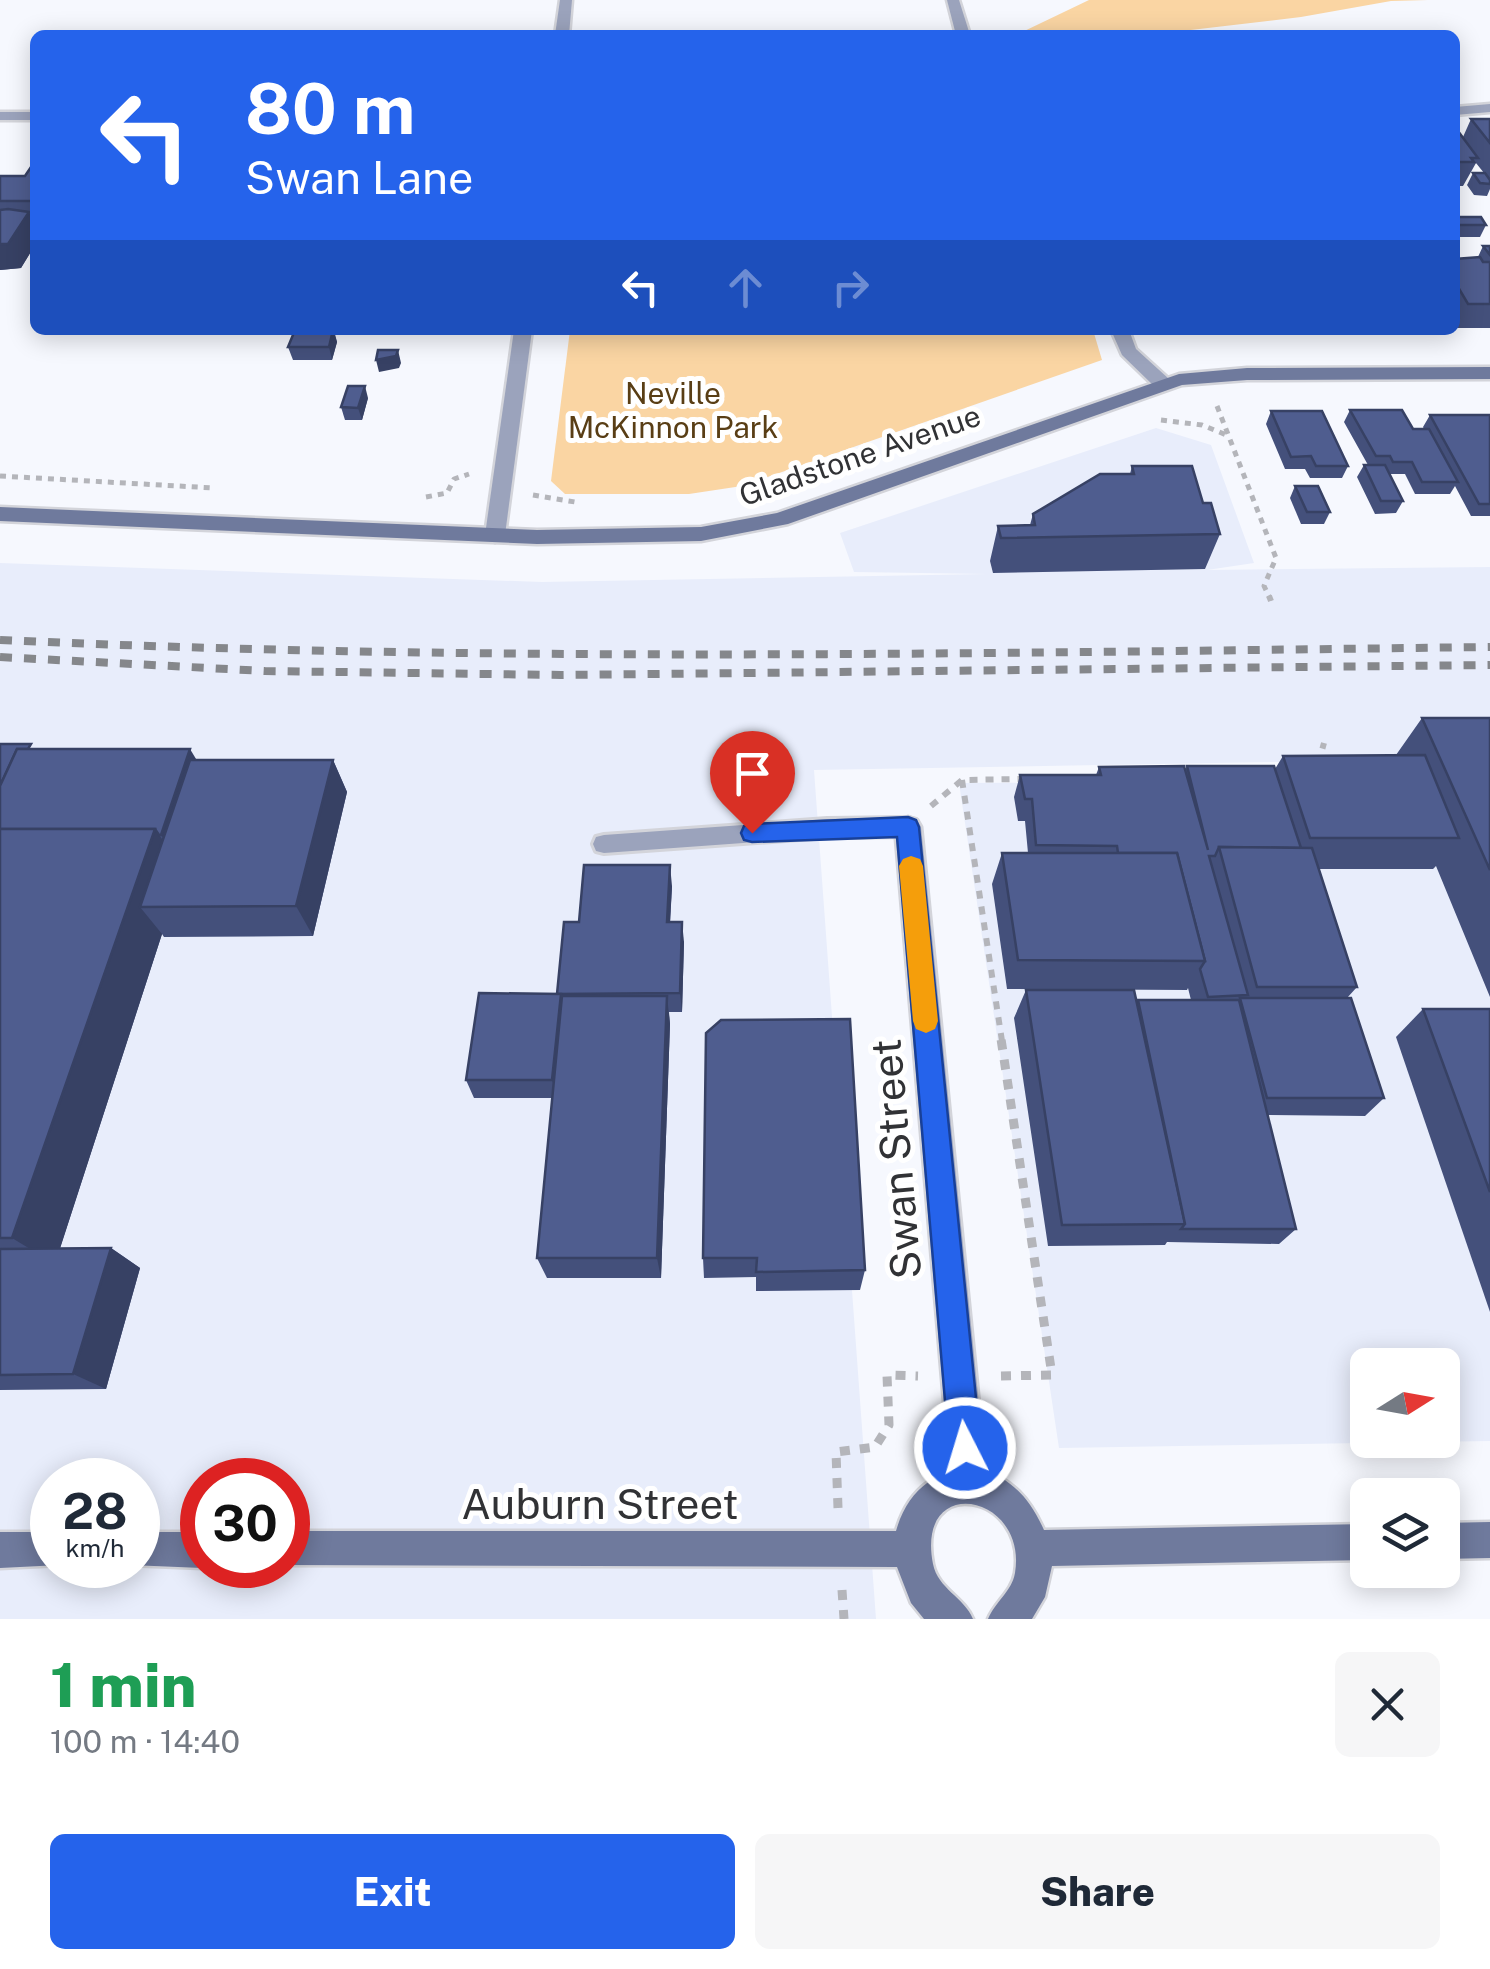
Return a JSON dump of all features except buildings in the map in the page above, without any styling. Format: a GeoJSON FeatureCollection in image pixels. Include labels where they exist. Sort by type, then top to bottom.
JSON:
{"type":"FeatureCollection","features":[{"type":"Feature","properties":{"kind":"main road","name":"Gladstone Avenue"},"geometry":{"type":"LineString","coordinates":[[0,514],[495,535],[681,537],[749,528],[1162,384],[1222,375],[1490,373]]}},
{"type":"Feature","properties":{"kind":"main road"},"geometry":{"type":"LineString","coordinates":[[954,1619],[926,1594],[916,1572],[912,1548],[915,1525],[924,1506],[939,1492],[969,1484],[996,1491],[1013,1505],[1034,1548],[1029,1593],[1017,1612],[1007,1619]]}},
{"type":"Feature","properties":{"kind":"main road"},"geometry":{"type":"LineString","coordinates":[[1460,1541],[1490,1540]]}},
{"type":"Feature","properties":{"kind":"main road"},"geometry":{"type":"LineString","coordinates":[[1034,1548],[1350,1542]]}},
{"type":"Feature","properties":{"kind":"main road","name":"Auburn Street"},"geometry":{"type":"LineString","coordinates":[[310,1550],[912,1548]]}},
{"type":"Feature","properties":{"kind":"main road"},"geometry":{"type":"LineString","coordinates":[[0,1550],[30,1550]]}},
{"type":"Feature","properties":{"kind":"street"},"geometry":{"type":"LineString","coordinates":[[563,30],[566,0]]}},
{"type":"Feature","properties":{"kind":"street"},"geometry":{"type":"LineString","coordinates":[[953,0],[962,30]]}},
{"type":"Feature","properties":{"kind":"street"},"geometry":{"type":"LineString","coordinates":[[1460,111],[1490,108]]}},
{"type":"Feature","properties":{"kind":"street"},"geometry":{"type":"LineString","coordinates":[[0,116],[30,116]]}},
{"type":"Feature","properties":{"kind":"street"},"geometry":{"type":"LineString","coordinates":[[495,535],[522,335]]}},
{"type":"Feature","properties":{"kind":"street"},"geometry":{"type":"LineString","coordinates":[[1122,335],[1128,352],[1162,384]]}},
{"type":"Feature","properties":{"kind":"street","name":"Swan Street"},"geometry":{"type":"LineString","coordinates":[[908,827],[969,1484]]}},
{"type":"Feature","properties":{"kind":"lane"},"geometry":{"type":"LineString","coordinates":[[604,844],[827,828],[908,827]]}},
{"type":"Feature","properties":{"kind":"path"},"geometry":{"type":"LineString","coordinates":[[1217,406],[1276,558],[1264,586],[1271,601]]}},
{"type":"Feature","properties":{"kind":"path"},"geometry":{"type":"LineString","coordinates":[[1160,420],[1202,425],[1229,436]]}},
{"type":"Feature","properties":{"kind":"path"},"geometry":{"type":"LineString","coordinates":[[414,496],[447,492],[454,479],[468,474]]}},
{"type":"Feature","properties":{"kind":"path"},"geometry":{"type":"LineString","coordinates":[[0,476],[216,488]]}},
{"type":"Feature","properties":{"kind":"path"},"geometry":{"type":"LineString","coordinates":[[540,497],[578,502]]}},
{"type":"Feature","properties":{"kind":"path"},"geometry":{"type":"LineString","coordinates":[[1315,774],[1324,744]]}},
{"type":"Feature","properties":{"kind":"path"},"geometry":{"type":"LineString","coordinates":[[908,827],[962,780],[1040,778]]}},
{"type":"Feature","properties":{"kind":"path"},"geometry":{"type":"LineString","coordinates":[[962,780],[1052,1375]]}},
{"type":"Feature","properties":{"kind":"path"},"geometry":{"type":"LineString","coordinates":[[836,1452],[875,1447],[889,1425],[886,1375]]}},
{"type":"Feature","properties":{"kind":"shaded area"},"geometry":{"type":"Polygon","coordinates":[[[1156,428],[1211,445],[1254,563],[1207,570],[1490,567],[1490,1441],[1460,1441],[1460,1348],[1350,1348],[1350,1443],[1059,1448],[959,783],[1391,781],[1384,760],[814,770],[876,1619],[0,1619],[0,563],[542,582],[987,574],[854,572],[840,533],[1156,428]]]}},
{"type":"Feature","properties":{"kind":"green space"},"geometry":{"type":"Polygon","coordinates":[[[1089,0],[1428,0],[1391,1],[1190,30],[1026,30],[1089,0]]]}},
{"type":"Feature","properties":{"kind":"green space","name":"Neville McKinnon Park"},"geometry":{"type":"Polygon","coordinates":[[[569,335],[1094,335],[1102,360],[742,486],[689,494],[565,494],[551,481],[569,335]]]}},
{"type":"Feature","properties":{"kind":"railway"},"geometry":{"type":"LineString","coordinates":[[0,640],[559,654],[1490,647]]}},
{"type":"Feature","properties":{"kind":"railway"},"geometry":{"type":"LineString","coordinates":[[0,657],[265,671],[561,675],[1490,665]]}},
{"type":"Feature","properties":{"kind":"slow traffic"},"geometry":{"type":"LineString","coordinates":[[911,866],[926,1021]]}},
{"type":"Feature","properties":{"kind":"route"},"geometry":{"type":"LineString","coordinates":[[752,833],[908,827],[965,1448]]}}]}
